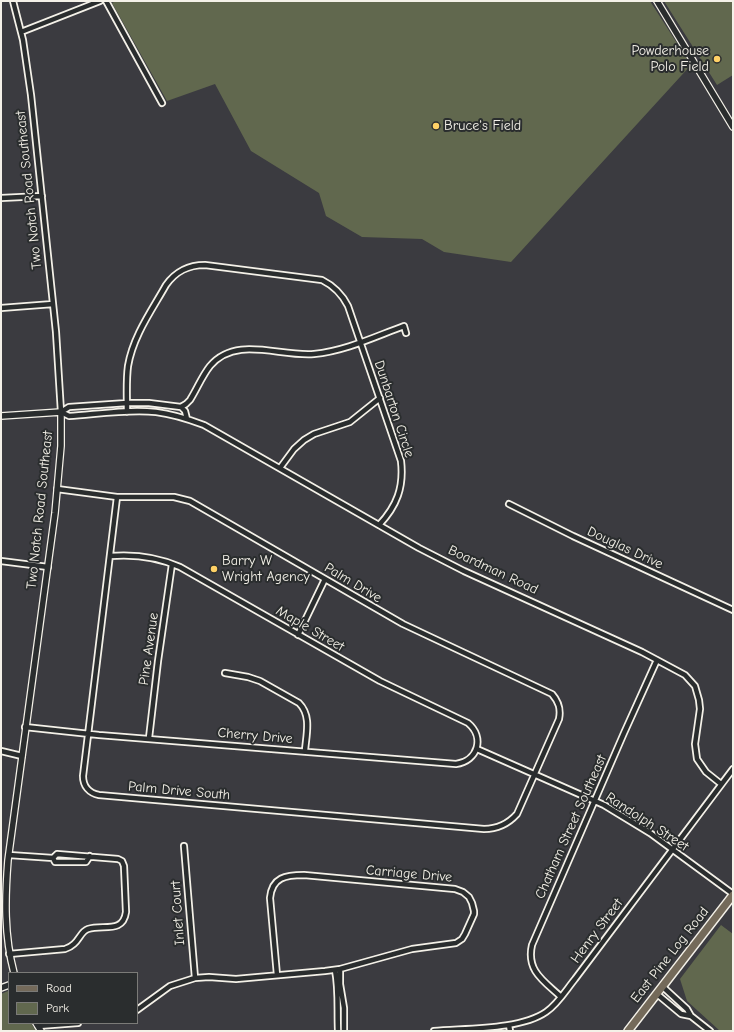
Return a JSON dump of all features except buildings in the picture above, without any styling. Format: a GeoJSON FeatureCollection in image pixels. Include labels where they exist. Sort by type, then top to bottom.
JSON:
{"type":"FeatureCollection","features":[{"type":"Feature","properties":{"kind":"main road","name":"East Pine Log Road"},"geometry":{"type":"LineString","coordinates":[[628,1031],[733,894]]}},
{"type":"Feature","properties":{"kind":"street","name":"Two Notch Road Southeast"},"geometry":{"type":"LineString","coordinates":[[13,1],[22,32],[31,95],[53,304],[61,412],[61,446],[48,567],[25,727],[9,855],[6,914],[9,954],[14,972]]}},
{"type":"Feature","properties":{"kind":"street"},"geometry":{"type":"LineString","coordinates":[[22,32],[100,1]]}},
{"type":"Feature","properties":{"kind":"street"},"geometry":{"type":"LineString","coordinates":[[106,1],[162,103]]}},
{"type":"Feature","properties":{"kind":"street"},"geometry":{"type":"LineString","coordinates":[[657,1],[733,126]]}},
{"type":"Feature","properties":{"kind":"street"},"geometry":{"type":"LineString","coordinates":[[1,198],[42,196]]}},
{"type":"Feature","properties":{"kind":"street","name":"Dunbarton Circle"},"geometry":{"type":"LineString","coordinates":[[127,412],[128,365],[132,349],[138,335],[168,281],[180,271],[194,265],[205,265],[322,280],[336,288],[346,301],[397,448],[402,478],[399,493],[395,503],[379,525]]}},
{"type":"Feature","properties":{"kind":"street"},"geometry":{"type":"LineString","coordinates":[[1,308],[53,304]]}},
{"type":"Feature","properties":{"kind":"street"},"geometry":{"type":"LineString","coordinates":[[187,419],[185,411],[181,406],[190,400],[209,367],[222,356],[232,351],[248,349],[293,354],[312,354],[331,351],[361,342],[404,326],[406,333]]}},
{"type":"Feature","properties":{"kind":"street"},"geometry":{"type":"LineString","coordinates":[[280,468],[294,449],[304,440],[314,434],[350,422],[380,398]]}},
{"type":"Feature","properties":{"kind":"street","name":"Boardman Road"},"geometry":{"type":"LineString","coordinates":[[1,416],[61,412],[69,408],[127,402],[181,406]]}},
{"type":"Feature","properties":{"kind":"street","name":"Boardman Road"},"geometry":{"type":"LineString","coordinates":[[61,412],[70,416],[127,412],[156,412],[187,419],[204,425],[419,548],[658,660],[685,675],[695,686],[700,704],[696,733],[696,754],[699,763],[706,772],[721,784]]}},
{"type":"Feature","properties":{"kind":"street","name":"Palm Drive"},"geometry":{"type":"LineString","coordinates":[[57,489],[117,497],[174,497],[190,501],[403,624],[552,694],[559,704],[560,715],[534,774]]}},
{"type":"Feature","properties":{"kind":"street","name":"Palm Drive South"},"geometry":{"type":"LineString","coordinates":[[117,497],[87,734],[83,779],[87,789],[92,793],[99,795],[488,829],[502,826],[514,817],[534,774]]}},
{"type":"Feature","properties":{"kind":"street","name":"Douglas Drive"},"geometry":{"type":"LineString","coordinates":[[509,504],[566,533],[733,610]]}},
{"type":"Feature","properties":{"kind":"street","name":"Maple Street"},"geometry":{"type":"LineString","coordinates":[[110,556],[139,556],[172,564],[380,681],[468,723],[477,735],[478,742],[476,749]]}},
{"type":"Feature","properties":{"kind":"street"},"geometry":{"type":"LineString","coordinates":[[1,561],[48,567]]}},
{"type":"Feature","properties":{"kind":"street","name":"Pine Avenue"},"geometry":{"type":"LineString","coordinates":[[149,738],[172,564]]}},
{"type":"Feature","properties":{"kind":"street"},"geometry":{"type":"LineString","coordinates":[[298,635],[325,579]]}},
{"type":"Feature","properties":{"kind":"street","name":"Chatham Street Southeast"},"geometry":{"type":"LineString","coordinates":[[561,997],[535,973],[531,959],[531,950],[594,801],[658,660]]}},
{"type":"Feature","properties":{"kind":"street"},"geometry":{"type":"LineString","coordinates":[[225,673],[248,677],[260,681],[299,703],[306,712],[308,720],[305,751]]}},
{"type":"Feature","properties":{"kind":"street","name":"Cherry Drive"},"geometry":{"type":"LineString","coordinates":[[25,727],[87,734],[456,764],[470,759],[476,749]]}},
{"type":"Feature","properties":{"kind":"street","name":"Randolph Street"},"geometry":{"type":"LineString","coordinates":[[476,749],[594,801],[635,823],[733,894]]}},
{"type":"Feature","properties":{"kind":"street"},"geometry":{"type":"LineString","coordinates":[[1,751],[22,756]]}},
{"type":"Feature","properties":{"kind":"street","name":"Henry Street"},"geometry":{"type":"LineString","coordinates":[[434,1031],[509,1025],[540,1015],[550,1008],[561,997],[733,769]]}},
{"type":"Feature","properties":{"kind":"street","name":"Inlet Court"},"geometry":{"type":"LineString","coordinates":[[184,846],[194,978]]}},
{"type":"Feature","properties":{"kind":"street"},"geometry":{"type":"LineString","coordinates":[[9,954],[65,949],[76,943],[84,931],[89,928],[117,926],[125,918],[124,866],[122,861],[118,859],[57,854],[53,858]]}},
{"type":"Feature","properties":{"kind":"street"},"geometry":{"type":"LineString","coordinates":[[9,855],[53,858],[55,862],[81,863],[86,862],[90,856]]}},
{"type":"Feature","properties":{"kind":"street","name":"Carriage Drive"},"geometry":{"type":"LineString","coordinates":[[138,1009],[170,986],[194,978],[209,977],[236,979],[277,975],[337,969],[408,950],[449,945],[459,942],[465,934],[474,914],[474,907],[471,900],[463,892],[456,889],[304,875],[284,877],[275,884],[270,898],[277,975]]}},
{"type":"Feature","properties":{"kind":"street"},"geometry":{"type":"LineString","coordinates":[[337,969],[338,1031]]}},
{"type":"Feature","properties":{"kind":"street"},"geometry":{"type":"LineString","coordinates":[[337,969],[344,1008],[344,1031]]}},
{"type":"Feature","properties":{"kind":"street"},"geometry":{"type":"LineString","coordinates":[[663,987],[687,1010],[691,1016],[710,1031]]}},
{"type":"Feature","properties":{"kind":"street"},"geometry":{"type":"LineString","coordinates":[[657,994],[681,1014],[691,1016]]}},
{"type":"Feature","properties":{"kind":"street"},"geometry":{"type":"LineString","coordinates":[[37,1024],[41,1031]]}},
{"type":"Feature","properties":{"kind":"street"},"geometry":{"type":"LineString","coordinates":[[509,1025],[510,1031]]}},
{"type":"Feature","properties":{"kind":"green space","name":"Bruce's Field"},"geometry":{"type":"Polygon","coordinates":[[[116,1],[650,1],[691,65],[511,262],[444,252],[422,239],[362,237],[326,216],[319,193],[251,151],[215,84],[167,101],[112,3],[116,1]]]}},
{"type":"Feature","properties":{"kind":"green space","name":"Powderhouse Polo Field"},"geometry":{"type":"Polygon","coordinates":[[[664,1],[733,1],[733,75],[717,85],[664,1]]]}},
{"type":"Feature","properties":{"kind":"green space"},"geometry":{"type":"Polygon","coordinates":[[[721,925],[733,934],[733,1031],[720,1031],[687,1001],[680,979],[721,925]]]}},
{"type":"Feature","properties":{"kind":"green space"},"geometry":{"type":"Polygon","coordinates":[[[8,991],[8,1024],[32,1024],[36,1031],[1,1031],[1,994],[8,991]]]}},
{"type":"Feature","properties":{"kind":"place","name":"Powderhouse Polo Field"},"geometry":{"type":"Point","coordinates":[717,59]}},
{"type":"Feature","properties":{"kind":"place","name":"Bruce's Field"},"geometry":{"type":"Point","coordinates":[436,126]}},
{"type":"Feature","properties":{"kind":"place","name":"Barry W Wright Agency"},"geometry":{"type":"Point","coordinates":[214,569]}}]}
